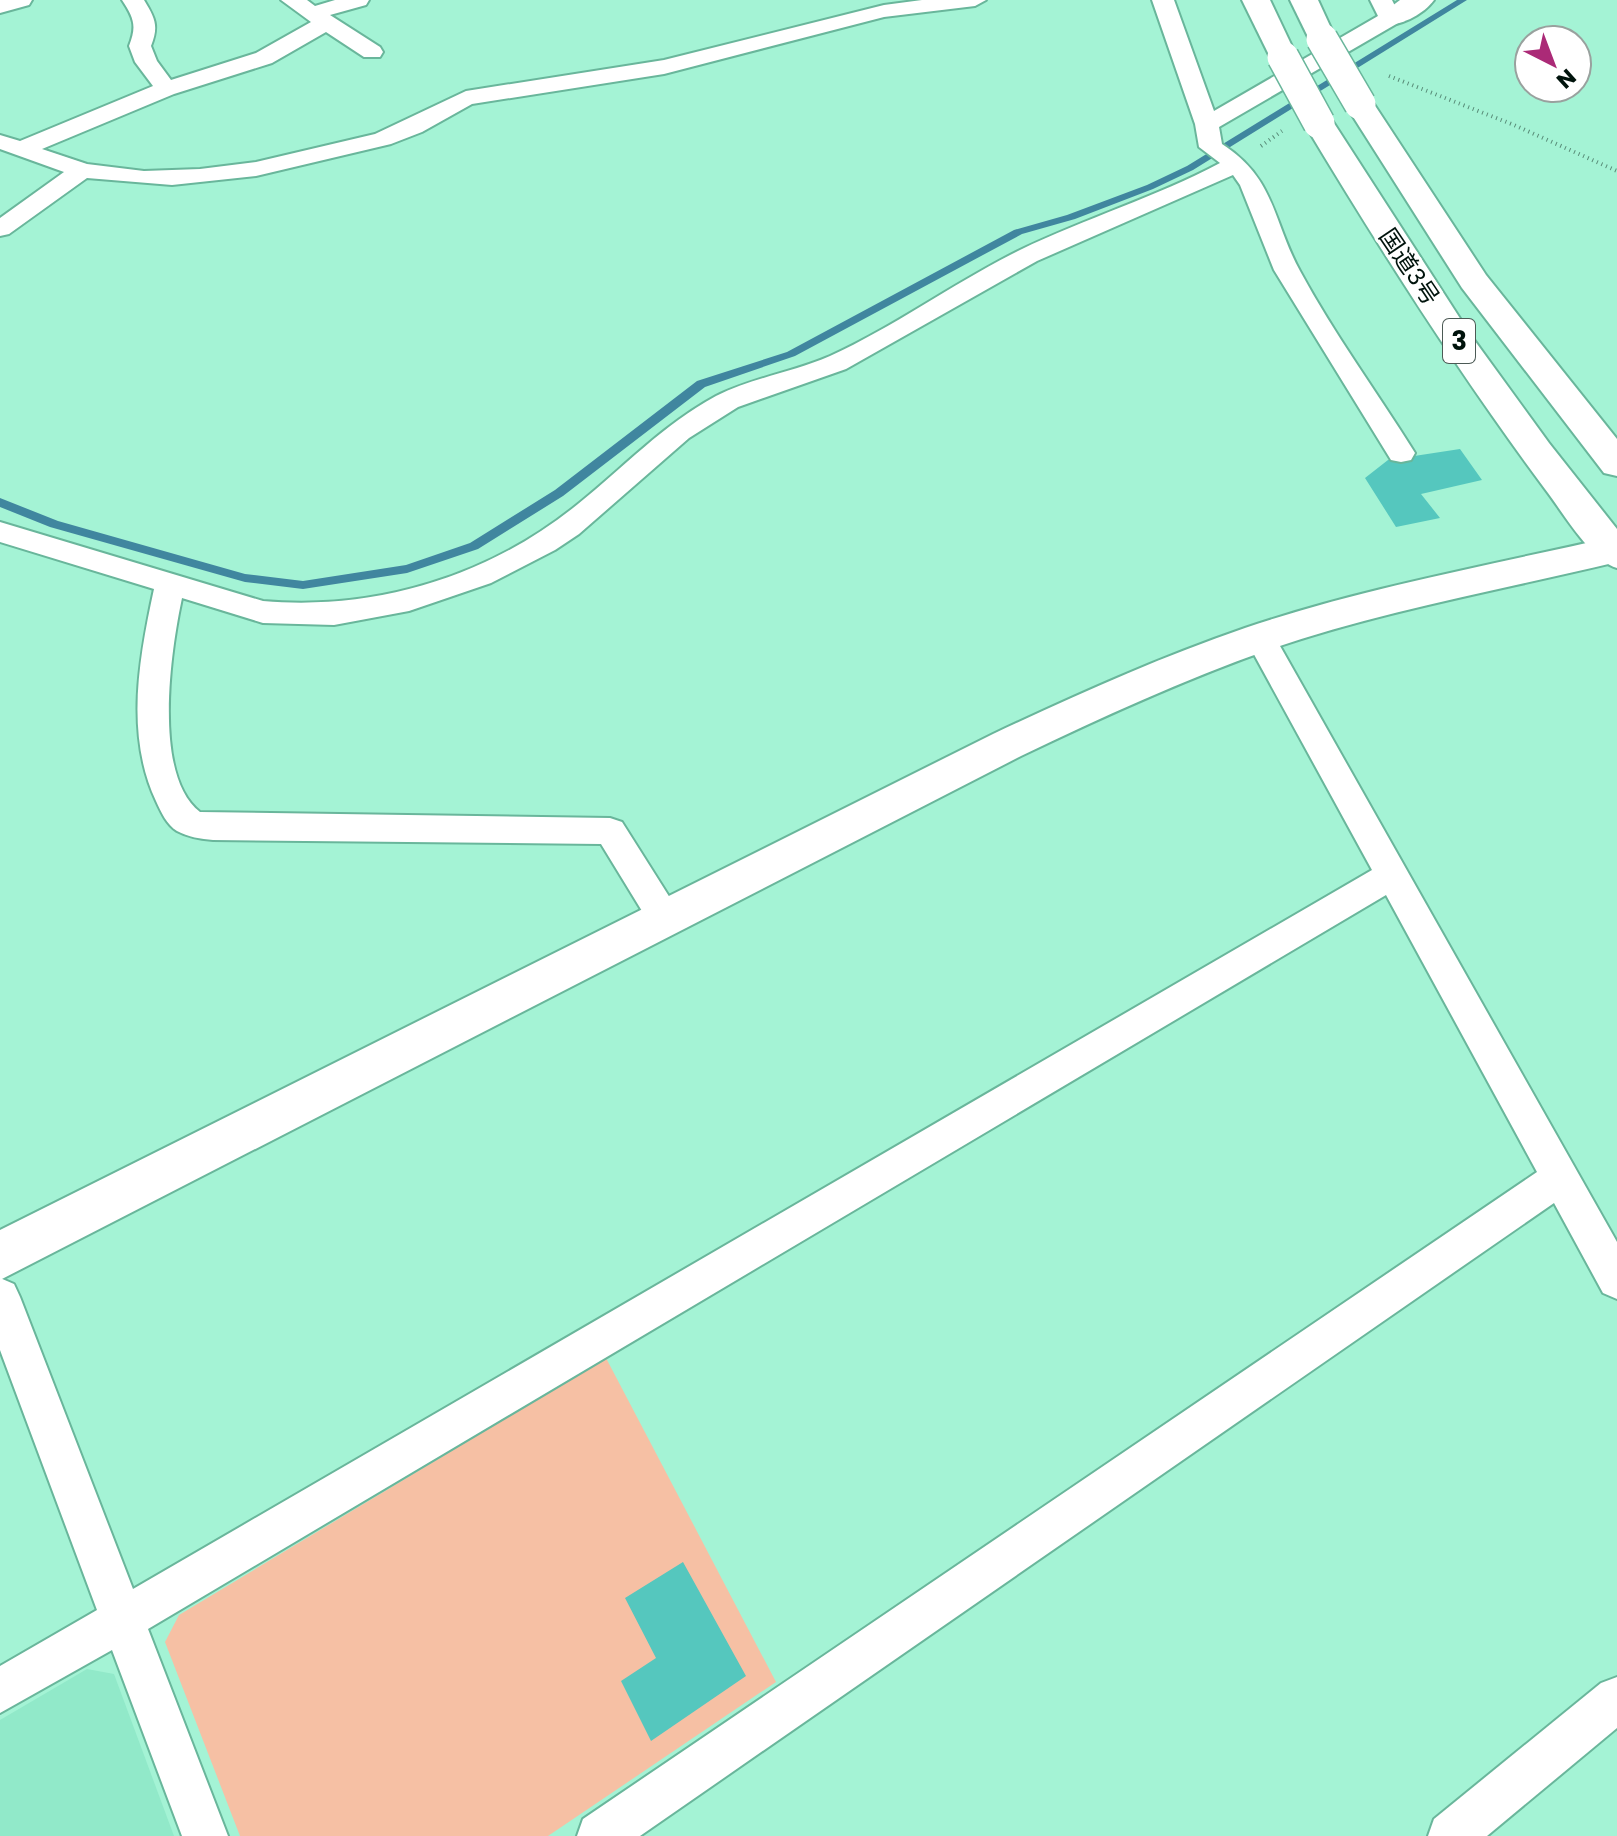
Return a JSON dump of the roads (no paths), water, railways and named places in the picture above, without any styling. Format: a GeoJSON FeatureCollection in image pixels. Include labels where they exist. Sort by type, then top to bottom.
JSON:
{"type":"FeatureCollection","features":[{"type":"Feature","properties":{"kind":"main road","name":"国道3号"},"geometry":{"type":"LineString","coordinates":[[1256,0],[1283,57],[1306,124],[1460,343],[1616,551]]}},
{"type":"Feature","properties":{"kind":"main road","name":"国道3号"},"geometry":{"type":"LineString","coordinates":[[1304,0],[1322,39],[1360,104],[1474,281],[1617,464]]}},
{"type":"Feature","properties":{"kind":"main road"},"geometry":{"type":"LineString","coordinates":[[1385,9],[1420,0]]}},
{"type":"Feature","properties":{"kind":"main road"},"geometry":{"type":"LineString","coordinates":[[0,1256],[1007,745],[1129,687],[1260,638],[1395,601],[1616,551]]}},
{"type":"Feature","properties":{"kind":"street"},"geometry":{"type":"LineString","coordinates":[[0,7],[21,0]]}},
{"type":"Feature","properties":{"kind":"street"},"geometry":{"type":"LineString","coordinates":[[133,0],[145,19],[146,31],[140,46],[146,62],[166,89]]}},
{"type":"Feature","properties":{"kind":"street"},"geometry":{"type":"LineString","coordinates":[[292,0],[372,52]]}},
{"type":"Feature","properties":{"kind":"street"},"geometry":{"type":"LineString","coordinates":[[11,145],[166,89],[264,58],[319,18],[358,0]]}},
{"type":"Feature","properties":{"kind":"street"},"geometry":{"type":"LineString","coordinates":[[11,145],[83,170],[140,179],[210,177],[257,170],[410,129],[443,107],[466,98],[664,67],[876,6],[975,0]]}},
{"type":"Feature","properties":{"kind":"street"},"geometry":{"type":"LineString","coordinates":[[1163,0],[1207,124],[1211,147],[1237,164],[1252,184],[1287,270],[1401,453]]}},
{"type":"Feature","properties":{"kind":"street"},"geometry":{"type":"LineString","coordinates":[[1207,124],[1385,9]]}},
{"type":"Feature","properties":{"kind":"street"},"geometry":{"type":"LineString","coordinates":[[0,532],[83,561],[170,583],[261,612],[309,614],[367,608],[426,595],[488,574],[546,542],[681,431],[729,401],[849,357],[986,276],[1059,241],[1194,188],[1237,164]]}},
{"type":"Feature","properties":{"kind":"street"},"geometry":{"type":"LineString","coordinates":[[0,229],[83,170]]}},
{"type":"Feature","properties":{"kind":"street"},"geometry":{"type":"LineString","coordinates":[[170,583],[158,637],[151,700],[157,761],[173,803],[188,822],[213,827],[610,831],[665,919]]}},
{"type":"Feature","properties":{"kind":"street"},"geometry":{"type":"LineString","coordinates":[[1260,638],[1617,1280]]}},
{"type":"Feature","properties":{"kind":"street"},"geometry":{"type":"LineString","coordinates":[[0,1691],[1392,875]]}},
{"type":"Feature","properties":{"kind":"street"},"geometry":{"type":"LineString","coordinates":[[600,1836],[1560,1177]]}},
{"type":"Feature","properties":{"kind":"street"},"geometry":{"type":"LineString","coordinates":[[0,1297],[205,1836]]}},
{"type":"Feature","properties":{"kind":"street"},"geometry":{"type":"LineString","coordinates":[[1451,1836],[1617,1699]]}},
{"type":"Feature","properties":{"kind":"waterway"},"geometry":{"type":"LineString","coordinates":[[0,502],[54,524],[245,578],[303,585],[407,569],[474,546],[559,493],[701,384],[791,354],[1018,232],[1071,217],[1190,168],[1463,0]]}}]}
